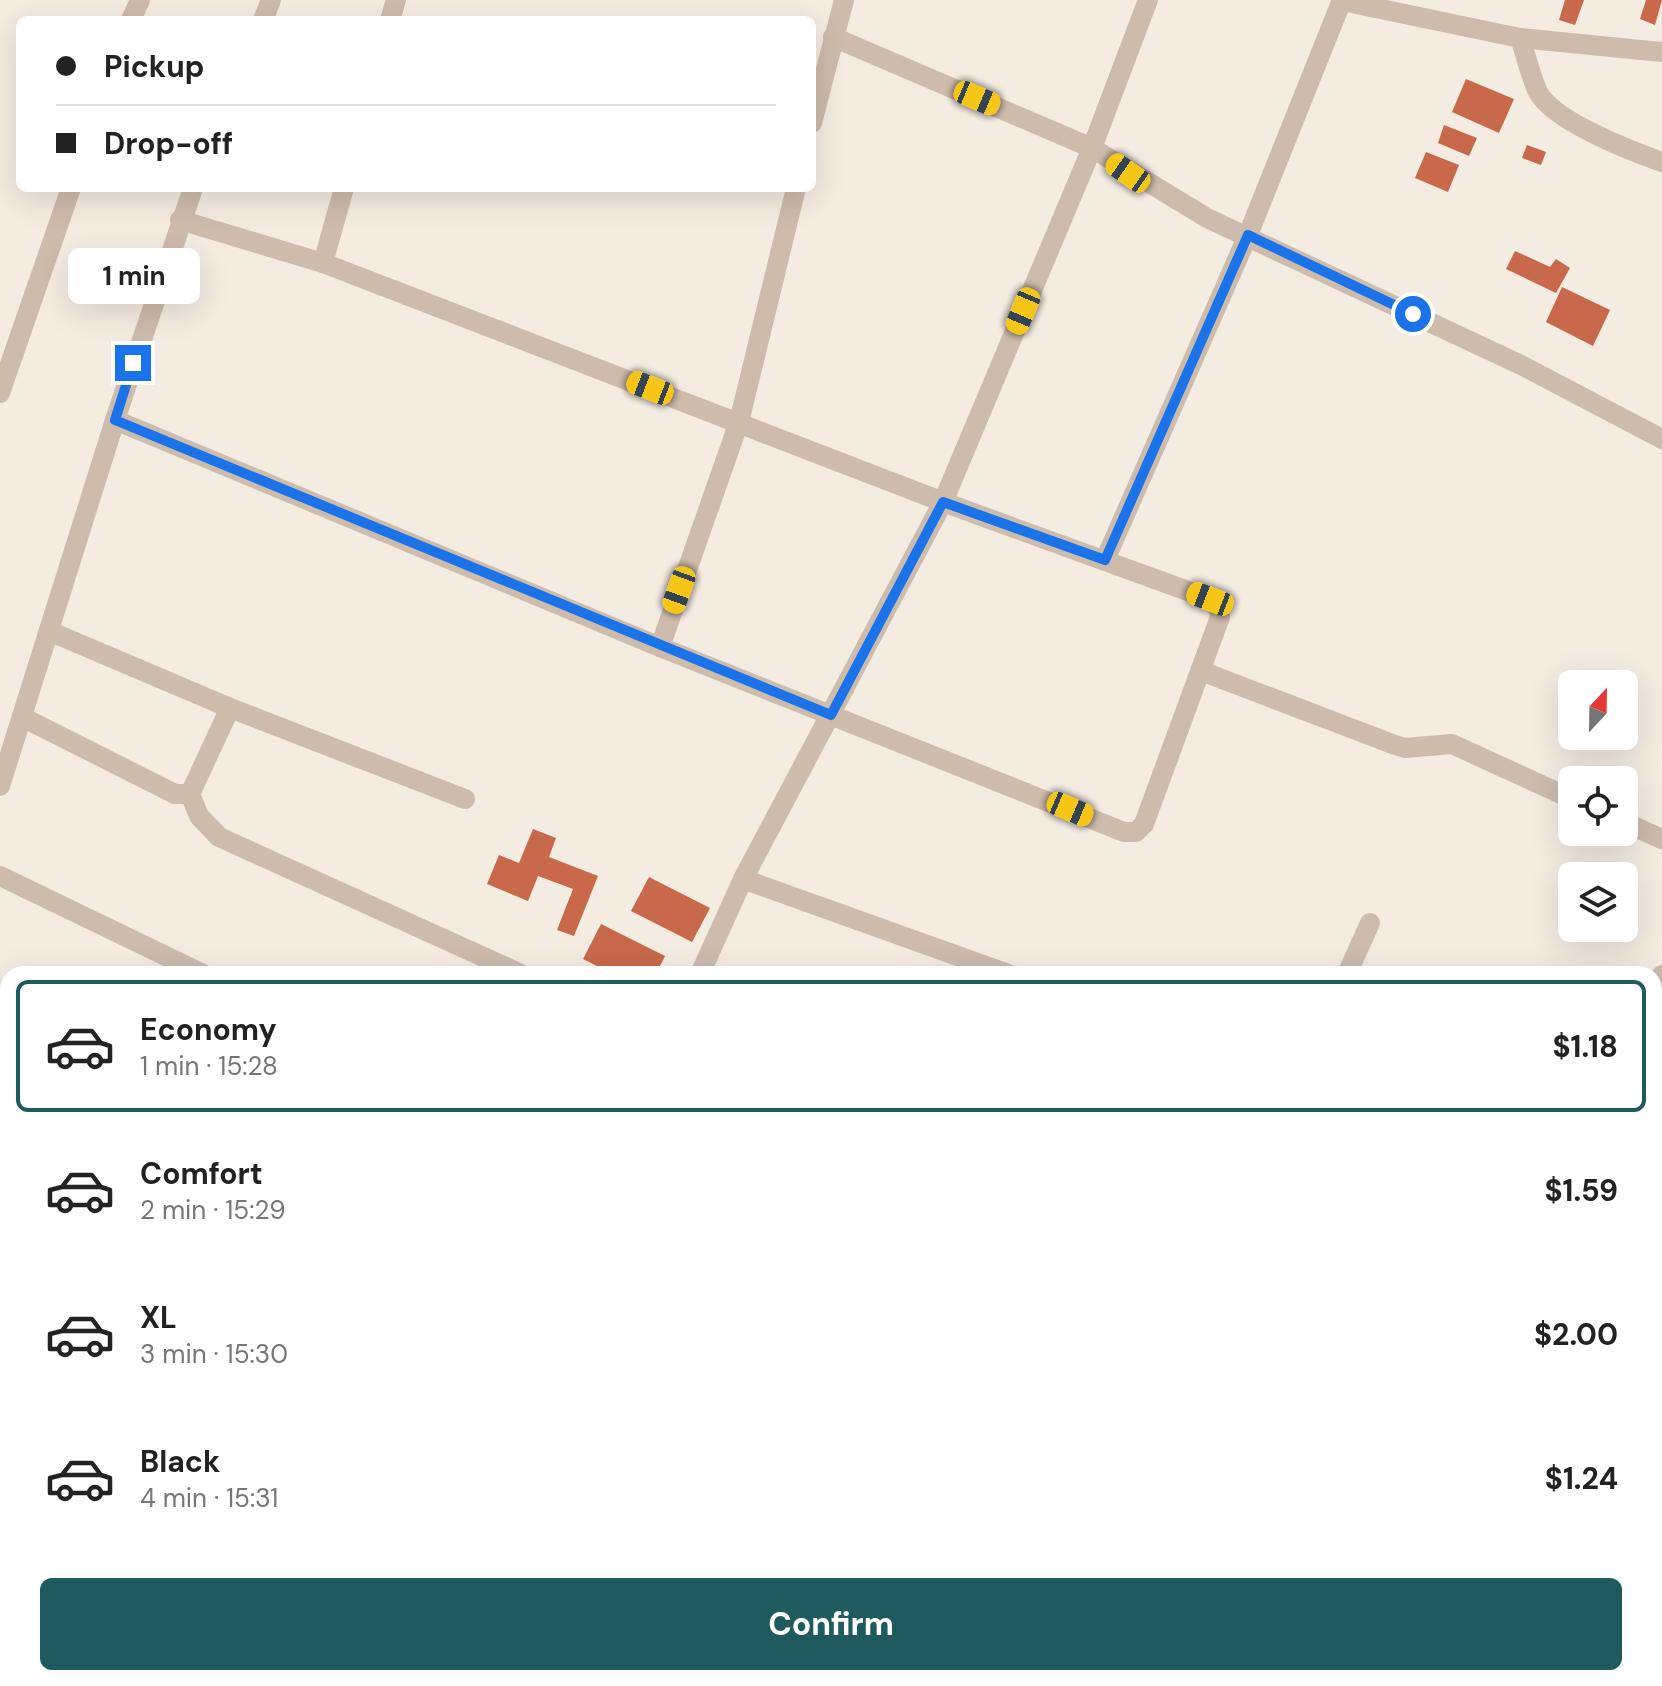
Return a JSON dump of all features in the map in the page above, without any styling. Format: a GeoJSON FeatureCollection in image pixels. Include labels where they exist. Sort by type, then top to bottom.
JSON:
{"type":"FeatureCollection","features":[{"type":"Feature","properties":{"kind":"street"},"geometry":{"type":"LineString","coordinates":[[816,107],[844,0]]}},
{"type":"Feature","properties":{"kind":"street"},"geometry":{"type":"LineString","coordinates":[[704,966],[743,879],[943,502],[1092,148],[1148,0]]}},
{"type":"Feature","properties":{"kind":"street"},"geometry":{"type":"LineString","coordinates":[[1105,560],[1248,235],[1342,0],[1520,38],[1662,52]]}},
{"type":"Feature","properties":{"kind":"street"},"geometry":{"type":"LineString","coordinates":[[833,37],[1092,148],[1170,199],[1523,366],[1662,439]]}},
{"type":"Feature","properties":{"kind":"street"},"geometry":{"type":"LineString","coordinates":[[1520,38],[1538,93],[1548,104],[1565,118],[1662,162]]}},
{"type":"Feature","properties":{"kind":"street"},"geometry":{"type":"LineString","coordinates":[[0,393],[70,192]]}},
{"type":"Feature","properties":{"kind":"street"},"geometry":{"type":"LineString","coordinates":[[0,786],[115,420],[191,192]]}},
{"type":"Feature","properties":{"kind":"street"},"geometry":{"type":"LineString","coordinates":[[323,263],[343,192]]}},
{"type":"Feature","properties":{"kind":"street"},"geometry":{"type":"LineString","coordinates":[[660,647],[739,422],[795,192]]}},
{"type":"Feature","properties":{"kind":"street"},"geometry":{"type":"LineString","coordinates":[[115,420],[660,647],[1124,832],[1136,832],[1144,824],[1220,617],[1219,608],[1210,599],[943,502],[323,263],[180,220]]}},
{"type":"Feature","properties":{"kind":"street"},"geometry":{"type":"LineString","coordinates":[[49,631],[230,708],[465,799]]}},
{"type":"Feature","properties":{"kind":"street"},"geometry":{"type":"LineString","coordinates":[[1201,671],[1405,748],[1452,744],[1558,793]]}},
{"type":"Feature","properties":{"kind":"street"},"geometry":{"type":"LineString","coordinates":[[230,708],[190,794],[199,816],[219,837],[503,966]]}},
{"type":"Feature","properties":{"kind":"street"},"geometry":{"type":"LineString","coordinates":[[22,717],[175,794],[190,794]]}},
{"type":"Feature","properties":{"kind":"street"},"geometry":{"type":"LineString","coordinates":[[1638,828],[1662,839]]}},
{"type":"Feature","properties":{"kind":"street"},"geometry":{"type":"LineString","coordinates":[[0,876],[186,966]]}},
{"type":"Feature","properties":{"kind":"street"},"geometry":{"type":"LineString","coordinates":[[743,879],[986,966]]}},
{"type":"Feature","properties":{"kind":"street"},"geometry":{"type":"LineString","coordinates":[[1351,966],[1370,923]]}},
{"type":"Feature","properties":{"kind":"building"},"geometry":{"type":"Polygon","coordinates":[[[1565,0],[1584,0],[1575,25],[1559,20],[1565,0]]]}},
{"type":"Feature","properties":{"kind":"building"},"geometry":{"type":"Polygon","coordinates":[[[1646,0],[1662,0],[1655,25],[1640,19],[1646,0]]]}},
{"type":"Feature","properties":{"kind":"building"},"geometry":{"type":"Polygon","coordinates":[[[1466,79],[1514,99],[1499,133],[1452,112],[1466,79]]]}},
{"type":"Feature","properties":{"kind":"building"},"geometry":{"type":"Polygon","coordinates":[[[1444,125],[1477,138],[1469,156],[1438,143],[1444,125]]]}},
{"type":"Feature","properties":{"kind":"building"},"geometry":{"type":"Polygon","coordinates":[[[1527,145],[1546,152],[1541,165],[1522,158],[1527,145]]]}},
{"type":"Feature","properties":{"kind":"building"},"geometry":{"type":"Polygon","coordinates":[[[1426,152],[1459,165],[1448,192],[1415,178],[1426,152]]]}},
{"type":"Feature","properties":{"kind":"building"},"geometry":{"type":"Polygon","coordinates":[[[1515,251],[1550,267],[1556,259],[1570,268],[1556,293],[1506,269],[1515,251]]]}},
{"type":"Feature","properties":{"kind":"building"},"geometry":{"type":"Polygon","coordinates":[[[1562,287],[1610,310],[1593,346],[1546,322],[1562,287]]]}},
{"type":"Feature","properties":{"kind":"building"},"geometry":{"type":"Polygon","coordinates":[[[533,829],[556,838],[549,857],[598,876],[574,936],[557,930],[573,889],[538,876],[528,901],[487,884],[499,855],[519,863],[533,829]]]}},
{"type":"Feature","properties":{"kind":"building"},"geometry":{"type":"Polygon","coordinates":[[[649,877],[710,908],[692,942],[631,911],[649,877]]]}},
{"type":"Feature","properties":{"kind":"building"},"geometry":{"type":"Polygon","coordinates":[[[601,924],[665,956],[660,966],[597,966],[583,959],[601,924]]]}},
{"type":"Feature","properties":{"kind":"route"},"geometry":{"type":"LineString","coordinates":[[133,363],[115,420],[831,715],[943,502],[1105,560],[1248,235],[1413,314]]}}]}
